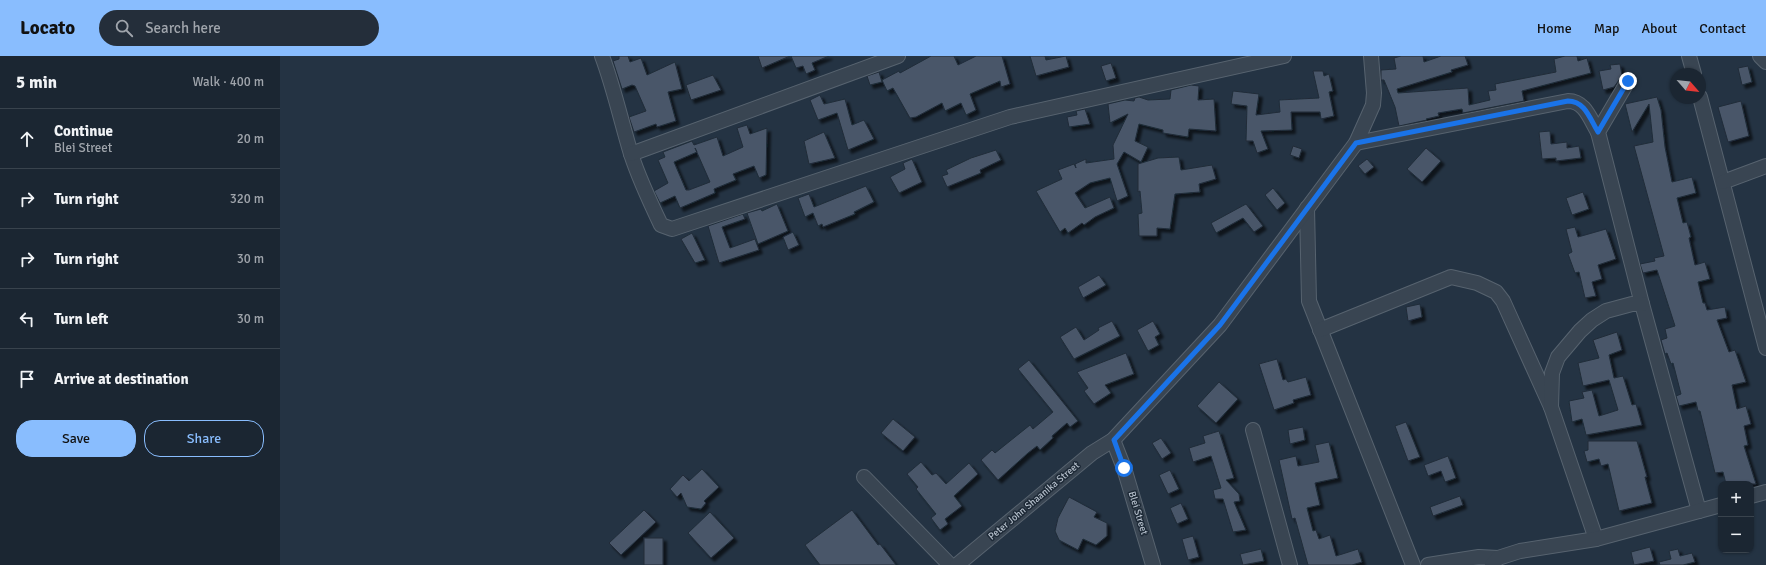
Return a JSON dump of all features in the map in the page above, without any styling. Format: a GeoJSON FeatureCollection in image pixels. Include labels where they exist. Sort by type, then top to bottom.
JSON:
{"type":"FeatureCollection","features":[{"type":"Feature","properties":{"kind":"street"},"geometry":{"type":"LineString","coordinates":[[602,56],[614,90],[631,154],[646,193],[661,225],[672,229],[1010,117],[1284,56]]}},
{"type":"Feature","properties":{"kind":"street"},"geometry":{"type":"LineString","coordinates":[[631,154],[898,56]]}},
{"type":"Feature","properties":{"kind":"street","name":"Peter John Shaanika Street"},"geometry":{"type":"LineString","coordinates":[[957,565],[1092,452],[1114,440],[1220,325],[1356,143],[1372,105],[1374,93],[1371,56]]}},
{"type":"Feature","properties":{"kind":"street"},"geometry":{"type":"LineString","coordinates":[[1689,56],[1692,68]]}},
{"type":"Feature","properties":{"kind":"street"},"geometry":{"type":"LineString","coordinates":[[1760,56],[1763,61],[1766,62]]}},
{"type":"Feature","properties":{"kind":"street"},"geometry":{"type":"LineString","coordinates":[[1598,132],[1628,81]]}},
{"type":"Feature","properties":{"kind":"street"},"geometry":{"type":"LineString","coordinates":[[1356,143],[1568,101],[1575,101],[1581,104],[1598,132],[1642,304],[1699,511]]}},
{"type":"Feature","properties":{"kind":"street"},"geometry":{"type":"LineString","coordinates":[[1702,104],[1766,348]]}},
{"type":"Feature","properties":{"kind":"street"},"geometry":{"type":"LineString","coordinates":[[1723,182],[1766,166]]}},
{"type":"Feature","properties":{"kind":"street"},"geometry":{"type":"LineString","coordinates":[[1307,208],[1309,301],[1413,565]]}},
{"type":"Feature","properties":{"kind":"street"},"geometry":{"type":"LineString","coordinates":[[1320,330],[1451,277],[1477,283],[1496,292],[1503,301],[1551,407],[1596,539]]}},
{"type":"Feature","properties":{"kind":"street"},"geometry":{"type":"LineString","coordinates":[[1551,407],[1552,373],[1558,357],[1580,331],[1606,311],[1642,304]]}},
{"type":"Feature","properties":{"kind":"street"},"geometry":{"type":"LineString","coordinates":[[1252,430],[1290,565]]}},
{"type":"Feature","properties":{"kind":"street","name":"Blei Street"},"geometry":{"type":"LineString","coordinates":[[1114,440],[1124,468],[1153,565]]}},
{"type":"Feature","properties":{"kind":"street"},"geometry":{"type":"LineString","coordinates":[[864,477],[950,565]]}},
{"type":"Feature","properties":{"kind":"street"},"geometry":{"type":"LineString","coordinates":[[1754,495],[1766,492]]}},
{"type":"Feature","properties":{"kind":"street"},"geometry":{"type":"LineString","coordinates":[[1428,565],[1479,557],[1495,561],[1520,551],[1596,539],[1718,506]]}},
{"type":"Feature","properties":{"kind":"building"},"geometry":{"type":"Polygon","coordinates":[[[619,56],[628,56],[630,62],[641,58],[647,75],[675,62],[682,89],[668,92],[676,121],[657,127],[656,124],[634,132],[629,117],[646,111],[635,86],[632,85],[622,89],[613,61],[619,59],[619,56]]]}},
{"type":"Feature","properties":{"kind":"building"},"geometry":{"type":"Polygon","coordinates":[[[758,56],[790,56],[762,68],[758,56]]]}},
{"type":"Feature","properties":{"kind":"building"},"geometry":{"type":"Polygon","coordinates":[[[791,56],[829,56],[812,63],[815,70],[806,74],[803,66],[796,68],[791,56]]]}},
{"type":"Feature","properties":{"kind":"building"},"geometry":{"type":"Polygon","coordinates":[[[931,56],[954,56],[958,65],[976,56],[1002,56],[1010,84],[1001,87],[1000,81],[970,94],[976,110],[966,115],[961,103],[945,111],[942,103],[916,117],[910,118],[893,88],[887,91],[882,80],[899,71],[900,73],[931,56]]]}},
{"type":"Feature","properties":{"kind":"building"},"geometry":{"type":"Polygon","coordinates":[[[1030,56],[1045,56],[1046,60],[1066,56],[1069,67],[1036,76],[1030,56]]]}},
{"type":"Feature","properties":{"kind":"building"},"geometry":{"type":"Polygon","coordinates":[[[1401,56],[1423,56],[1424,62],[1441,56],[1465,56],[1468,65],[1451,70],[1452,72],[1397,89],[1398,93],[1468,88],[1469,105],[1490,100],[1488,91],[1496,90],[1495,84],[1556,72],[1554,59],[1565,56],[1577,56],[1578,61],[1587,58],[1591,73],[1522,91],[1524,101],[1463,113],[1462,109],[1438,113],[1439,116],[1426,119],[1427,120],[1399,126],[1395,107],[1384,80],[1381,80],[1381,70],[1396,69],[1394,58],[1401,56]]]}},
{"type":"Feature","properties":{"kind":"building"},"geometry":{"type":"Polygon","coordinates":[[[1111,63],[1116,78],[1106,81],[1101,66],[1111,63]]]}},
{"type":"Feature","properties":{"kind":"building"},"geometry":{"type":"Polygon","coordinates":[[[1620,64],[1622,76],[1614,87],[1603,90],[1599,71],[1611,69],[1610,65],[1620,64]]]}},
{"type":"Feature","properties":{"kind":"building"},"geometry":{"type":"Polygon","coordinates":[[[1748,66],[1752,82],[1742,85],[1738,68],[1748,66]]]}},
{"type":"Feature","properties":{"kind":"building"},"geometry":{"type":"Polygon","coordinates":[[[1313,71],[1323,71],[1324,76],[1329,74],[1333,91],[1329,92],[1334,116],[1321,119],[1320,112],[1291,112],[1292,130],[1261,131],[1268,149],[1257,153],[1253,141],[1246,141],[1247,106],[1231,104],[1233,91],[1259,94],[1256,115],[1280,112],[1279,100],[1319,98],[1313,71]]]}},
{"type":"Feature","properties":{"kind":"building"},"geometry":{"type":"Polygon","coordinates":[[[879,72],[882,82],[870,85],[867,76],[879,72]]]}},
{"type":"Feature","properties":{"kind":"building"},"geometry":{"type":"Polygon","coordinates":[[[713,75],[721,90],[691,100],[686,85],[713,75]]]}},
{"type":"Feature","properties":{"kind":"building"},"geometry":{"type":"Polygon","coordinates":[[[1191,85],[1199,86],[1198,100],[1214,99],[1216,131],[1189,129],[1188,137],[1163,133],[1163,130],[1139,124],[1135,141],[1148,147],[1141,162],[1124,152],[1117,164],[1128,196],[1117,201],[1110,178],[1090,183],[1075,193],[1085,208],[1110,197],[1114,208],[1095,217],[1084,225],[1082,223],[1068,233],[1065,228],[1060,232],[1036,191],[1062,179],[1058,170],[1074,164],[1076,168],[1075,164],[1086,159],[1086,163],[1114,159],[1113,145],[1128,114],[1110,123],[1108,104],[1125,100],[1134,101],[1135,98],[1139,97],[1148,100],[1170,99],[1171,90],[1191,85]]]}},
{"type":"Feature","properties":{"kind":"building"},"geometry":{"type":"Polygon","coordinates":[[[820,95],[824,104],[845,99],[852,125],[864,120],[874,139],[848,150],[837,113],[818,120],[810,100],[820,95]]]}},
{"type":"Feature","properties":{"kind":"building"},"geometry":{"type":"Polygon","coordinates":[[[1657,97],[1661,110],[1665,147],[1672,182],[1692,177],[1696,193],[1677,198],[1683,223],[1687,222],[1695,265],[1705,262],[1710,279],[1698,282],[1703,303],[1705,303],[1707,310],[1725,307],[1727,318],[1717,320],[1729,352],[1735,350],[1746,382],[1732,385],[1737,409],[1746,406],[1751,424],[1744,426],[1748,445],[1744,446],[1756,484],[1754,484],[1754,481],[1725,481],[1723,472],[1715,473],[1700,411],[1698,411],[1696,402],[1679,406],[1676,396],[1681,394],[1673,363],[1671,364],[1667,353],[1665,354],[1661,340],[1667,338],[1665,329],[1675,326],[1657,270],[1643,273],[1640,264],[1655,261],[1654,258],[1664,256],[1634,146],[1653,142],[1649,104],[1632,132],[1625,104],[1657,97]]]}},
{"type":"Feature","properties":{"kind":"building"},"geometry":{"type":"Polygon","coordinates":[[[1741,101],[1749,136],[1728,142],[1718,107],[1741,101]]]}},
{"type":"Feature","properties":{"kind":"building"},"geometry":{"type":"Polygon","coordinates":[[[1085,109],[1090,124],[1069,127],[1067,117],[1077,115],[1076,111],[1085,109]]]}},
{"type":"Feature","properties":{"kind":"building"},"geometry":{"type":"Polygon","coordinates":[[[747,125],[750,134],[767,128],[766,175],[759,178],[754,166],[733,174],[736,180],[714,189],[715,193],[680,208],[675,196],[660,203],[654,191],[668,183],[658,160],[665,157],[663,152],[692,141],[694,145],[717,137],[723,156],[743,147],[737,128],[747,125]],[[697,152],[674,162],[686,190],[710,182],[697,152]]]}},
{"type":"Feature","properties":{"kind":"building"},"geometry":{"type":"Polygon","coordinates":[[[1550,131],[1551,144],[1567,142],[1567,148],[1579,146],[1581,158],[1556,161],[1556,158],[1542,159],[1539,132],[1550,131]]]}},
{"type":"Feature","properties":{"kind":"building"},"geometry":{"type":"Polygon","coordinates":[[[824,132],[835,158],[809,164],[804,141],[824,132]]]}},
{"type":"Feature","properties":{"kind":"building"},"geometry":{"type":"Polygon","coordinates":[[[1293,146],[1302,149],[1299,158],[1290,155],[1293,146]]]}},
{"type":"Feature","properties":{"kind":"building"},"geometry":{"type":"Polygon","coordinates":[[[1426,148],[1441,161],[1422,182],[1407,169],[1426,148]]]}},
{"type":"Feature","properties":{"kind":"building"},"geometry":{"type":"Polygon","coordinates":[[[996,150],[1001,160],[980,170],[981,173],[947,187],[942,176],[948,174],[946,170],[971,158],[996,150]]]}},
{"type":"Feature","properties":{"kind":"building"},"geometry":{"type":"Polygon","coordinates":[[[1179,157],[1181,170],[1212,165],[1216,179],[1199,184],[1200,192],[1175,194],[1170,229],[1157,228],[1157,236],[1139,236],[1138,214],[1142,213],[1140,191],[1138,192],[1138,164],[1158,158],[1179,157]]]}},
{"type":"Feature","properties":{"kind":"building"},"geometry":{"type":"Polygon","coordinates":[[[912,159],[922,182],[899,193],[890,177],[905,169],[903,163],[912,159]]]}},
{"type":"Feature","properties":{"kind":"building"},"geometry":{"type":"Polygon","coordinates":[[[1367,159],[1374,167],[1365,174],[1358,166],[1367,159]]]}},
{"type":"Feature","properties":{"kind":"building"},"geometry":{"type":"Polygon","coordinates":[[[866,186],[874,202],[854,212],[855,214],[823,227],[822,224],[818,226],[813,213],[805,217],[798,198],[809,194],[814,207],[866,186]]]}},
{"type":"Feature","properties":{"kind":"building"},"geometry":{"type":"Polygon","coordinates":[[[1273,188],[1285,203],[1277,210],[1265,195],[1273,188]]]}},
{"type":"Feature","properties":{"kind":"building"},"geometry":{"type":"Polygon","coordinates":[[[1583,192],[1589,209],[1572,215],[1566,198],[1583,192]]]}},
{"type":"Feature","properties":{"kind":"building"},"geometry":{"type":"Polygon","coordinates":[[[777,204],[788,231],[758,244],[747,213],[761,209],[762,211],[777,204]]]}},
{"type":"Feature","properties":{"kind":"building"},"geometry":{"type":"Polygon","coordinates":[[[1246,204],[1263,226],[1254,232],[1243,218],[1216,233],[1211,223],[1246,204]]]}},
{"type":"Feature","properties":{"kind":"building"},"geometry":{"type":"Polygon","coordinates":[[[743,214],[745,219],[722,227],[730,248],[755,239],[759,250],[719,263],[708,226],[743,214]]]}},
{"type":"Feature","properties":{"kind":"building"},"geometry":{"type":"Polygon","coordinates":[[[1575,227],[1578,237],[1606,229],[1616,259],[1598,265],[1602,279],[1592,282],[1596,296],[1585,298],[1579,272],[1575,273],[1568,254],[1572,252],[1566,229],[1575,227]]]}},
{"type":"Feature","properties":{"kind":"building"},"geometry":{"type":"Polygon","coordinates":[[[793,232],[799,245],[788,250],[783,237],[793,232]]]}},
{"type":"Feature","properties":{"kind":"building"},"geometry":{"type":"Polygon","coordinates":[[[692,233],[705,260],[695,263],[681,239],[692,233]]]}},
{"type":"Feature","properties":{"kind":"building"},"geometry":{"type":"Polygon","coordinates":[[[1099,275],[1106,285],[1083,298],[1078,287],[1099,275]]]}},
{"type":"Feature","properties":{"kind":"building"},"geometry":{"type":"Polygon","coordinates":[[[1420,304],[1422,317],[1408,321],[1406,307],[1420,304]]]}},
{"type":"Feature","properties":{"kind":"building"},"geometry":{"type":"Polygon","coordinates":[[[1112,321],[1120,336],[1074,359],[1060,337],[1076,327],[1084,340],[1099,330],[1098,328],[1112,321]]]}},
{"type":"Feature","properties":{"kind":"building"},"geometry":{"type":"Polygon","coordinates":[[[1153,321],[1160,334],[1155,337],[1159,345],[1148,351],[1137,330],[1153,321]]]}},
{"type":"Feature","properties":{"kind":"building"},"geometry":{"type":"Polygon","coordinates":[[[1617,332],[1622,350],[1609,355],[1614,378],[1623,376],[1632,405],[1636,404],[1642,425],[1586,435],[1582,419],[1572,422],[1569,401],[1584,398],[1582,392],[1592,390],[1599,416],[1618,410],[1609,380],[1583,386],[1578,363],[1599,358],[1593,340],[1617,332]]]}},
{"type":"Feature","properties":{"kind":"building"},"geometry":{"type":"Polygon","coordinates":[[[1126,353],[1134,374],[1105,385],[1111,393],[1094,404],[1084,391],[1088,388],[1077,372],[1126,353]]]}},
{"type":"Feature","properties":{"kind":"building"},"geometry":{"type":"Polygon","coordinates":[[[1277,359],[1283,380],[1286,379],[1288,382],[1306,377],[1311,395],[1293,400],[1294,403],[1274,410],[1259,364],[1277,359]]]}},
{"type":"Feature","properties":{"kind":"building"},"geometry":{"type":"Polygon","coordinates":[[[1029,360],[1078,421],[1070,427],[1067,423],[1052,436],[1053,438],[1040,450],[1037,446],[998,480],[981,460],[992,450],[995,453],[1030,425],[1033,429],[1053,412],[1018,369],[1029,360]]]}},
{"type":"Feature","properties":{"kind":"building"},"geometry":{"type":"Polygon","coordinates":[[[1219,382],[1238,399],[1216,423],[1197,406],[1219,382]]]}},
{"type":"Feature","properties":{"kind":"building"},"geometry":{"type":"Polygon","coordinates":[[[893,419],[915,437],[903,451],[881,433],[893,419]]]}},
{"type":"Feature","properties":{"kind":"building"},"geometry":{"type":"Polygon","coordinates":[[[1406,422],[1420,457],[1408,461],[1395,426],[1406,422]]]}},
{"type":"Feature","properties":{"kind":"building"},"geometry":{"type":"Polygon","coordinates":[[[1303,427],[1305,440],[1290,444],[1288,430],[1303,427]]]}},
{"type":"Feature","properties":{"kind":"building"},"geometry":{"type":"Polygon","coordinates":[[[1219,431],[1234,478],[1226,480],[1239,494],[1240,501],[1234,502],[1246,530],[1233,532],[1223,499],[1215,499],[1213,490],[1221,488],[1211,456],[1193,462],[1189,448],[1205,443],[1203,436],[1219,431]]]}},
{"type":"Feature","properties":{"kind":"building"},"geometry":{"type":"Polygon","coordinates":[[[1161,438],[1171,453],[1162,459],[1152,443],[1161,438]]]}},
{"type":"Feature","properties":{"kind":"building"},"geometry":{"type":"Polygon","coordinates":[[[1588,441],[1637,441],[1647,477],[1645,477],[1652,503],[1619,511],[1608,464],[1601,466],[1599,459],[1587,462],[1584,451],[1588,450],[1588,441]]]}},
{"type":"Feature","properties":{"kind":"building"},"geometry":{"type":"Polygon","coordinates":[[[1329,442],[1338,478],[1315,483],[1320,505],[1307,508],[1313,531],[1316,530],[1319,539],[1330,535],[1336,556],[1358,549],[1362,562],[1352,565],[1308,565],[1295,518],[1292,519],[1279,460],[1296,456],[1298,466],[1319,462],[1315,445],[1329,442]]]}},
{"type":"Feature","properties":{"kind":"building"},"geometry":{"type":"Polygon","coordinates":[[[1448,456],[1456,478],[1445,482],[1441,471],[1428,476],[1424,465],[1448,456]]]}},
{"type":"Feature","properties":{"kind":"building"},"geometry":{"type":"Polygon","coordinates":[[[921,462],[932,475],[936,473],[946,484],[969,463],[978,474],[954,496],[962,506],[945,519],[948,524],[940,530],[931,518],[936,514],[916,489],[918,487],[907,474],[921,462]]]}},
{"type":"Feature","properties":{"kind":"building"},"geometry":{"type":"Polygon","coordinates":[[[702,469],[719,487],[704,501],[706,503],[701,509],[687,507],[681,493],[677,497],[670,489],[683,475],[689,481],[702,469]]]}},
{"type":"Feature","properties":{"kind":"building"},"geometry":{"type":"Polygon","coordinates":[[[1170,470],[1179,489],[1168,494],[1159,475],[1170,470]]]}},
{"type":"Feature","properties":{"kind":"building"},"geometry":{"type":"Polygon","coordinates":[[[1460,496],[1463,505],[1433,516],[1430,507],[1460,496]]]}},
{"type":"Feature","properties":{"kind":"building"},"geometry":{"type":"Polygon","coordinates":[[[1069,497],[1097,512],[1094,517],[1107,523],[1107,536],[1096,545],[1083,539],[1078,550],[1059,540],[1055,531],[1058,518],[1069,497]]]}},
{"type":"Feature","properties":{"kind":"building"},"geometry":{"type":"Polygon","coordinates":[[[1181,503],[1188,519],[1177,524],[1170,508],[1181,503]]]}},
{"type":"Feature","properties":{"kind":"building"},"geometry":{"type":"Polygon","coordinates":[[[644,510],[656,522],[621,555],[609,543],[644,510]]]}},
{"type":"Feature","properties":{"kind":"building"},"geometry":{"type":"Polygon","coordinates":[[[852,510],[878,545],[880,544],[896,565],[820,565],[805,545],[852,510]]]}},
{"type":"Feature","properties":{"kind":"building"},"geometry":{"type":"Polygon","coordinates":[[[710,512],[734,538],[711,558],[688,533],[710,512]]]}},
{"type":"Feature","properties":{"kind":"building"},"geometry":{"type":"Polygon","coordinates":[[[1193,536],[1199,557],[1188,560],[1182,539],[1193,536]]]}},
{"type":"Feature","properties":{"kind":"building"},"geometry":{"type":"Polygon","coordinates":[[[644,538],[663,538],[663,565],[644,565],[644,538]]]}},
{"type":"Feature","properties":{"kind":"building"},"geometry":{"type":"Polygon","coordinates":[[[1650,547],[1654,561],[1634,565],[1631,552],[1650,547]]]}},
{"type":"Feature","properties":{"kind":"building"},"geometry":{"type":"Polygon","coordinates":[[[1261,549],[1264,561],[1243,565],[1240,554],[1261,549]]]}},
{"type":"Feature","properties":{"kind":"building"},"geometry":{"type":"Polygon","coordinates":[[[1678,549],[1680,556],[1692,553],[1695,562],[1683,565],[1660,565],[1659,562],[1671,559],[1669,551],[1678,549]]]}},
{"type":"Feature","properties":{"kind":"route"},"geometry":{"type":"LineString","coordinates":[[1124,468],[1114,440],[1220,325],[1356,143],[1568,101],[1575,101],[1581,104],[1598,132],[1628,81]]}}]}
